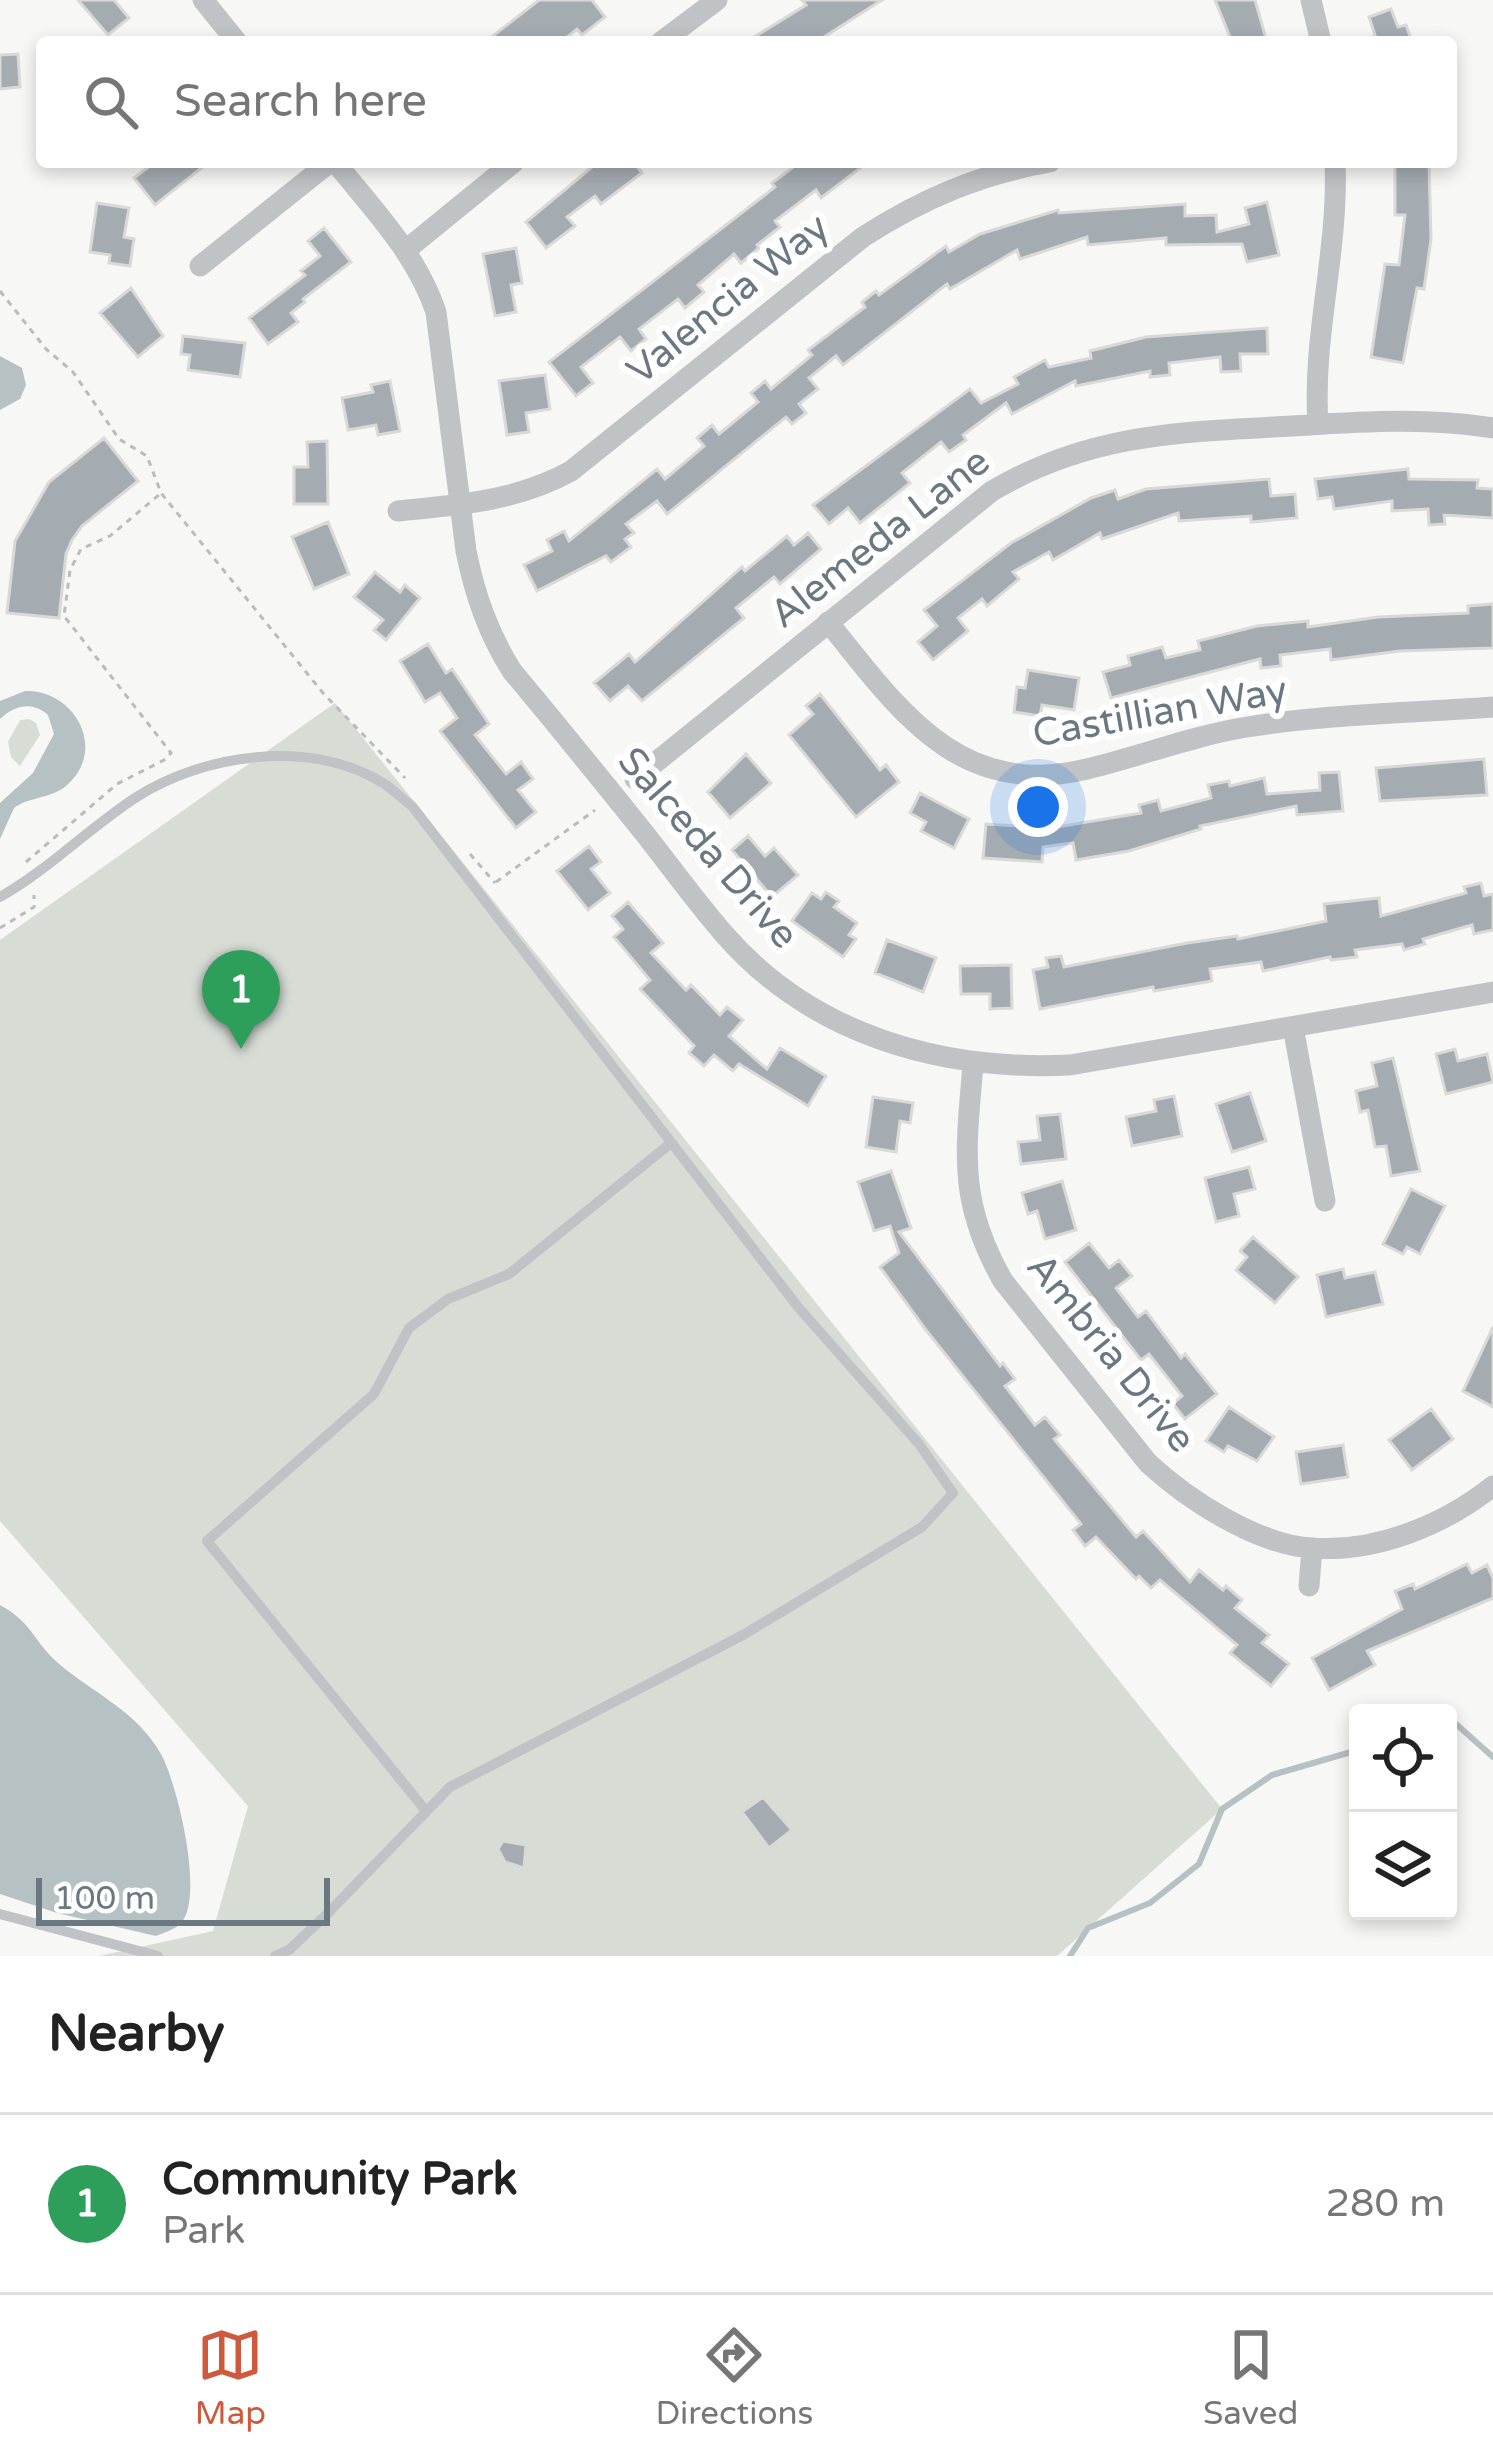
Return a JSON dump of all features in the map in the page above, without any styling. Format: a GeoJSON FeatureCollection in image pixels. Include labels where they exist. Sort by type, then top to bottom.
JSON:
{"type":"FeatureCollection","features":[{"type":"Feature","properties":{"kind":"street"},"geometry":{"type":"LineString","coordinates":[[203,0],[232,36]]}},
{"type":"Feature","properties":{"kind":"street"},"geometry":{"type":"LineString","coordinates":[[670,36],[717,0]]}},
{"type":"Feature","properties":{"kind":"street"},"geometry":{"type":"LineString","coordinates":[[1311,0],[1320,36]]}},
{"type":"Feature","properties":{"kind":"street"},"geometry":{"type":"LineString","coordinates":[[200,266],[324,168]]}},
{"type":"Feature","properties":{"kind":"street","name":"Salceda Drive"},"geometry":{"type":"LineString","coordinates":[[337,168],[406,250],[424,278],[436,312],[472,583],[494,643],[726,937],[790,993],[824,1014],[909,1049],[973,1064],[1070,1065],[1493,992]]}},
{"type":"Feature","properties":{"kind":"street"},"geometry":{"type":"LineString","coordinates":[[406,250],[507,168]]}},
{"type":"Feature","properties":{"kind":"street","name":"Valencia Way"},"geometry":{"type":"LineString","coordinates":[[398,511],[524,494],[571,471],[863,237],[898,214],[977,179],[1024,168]]}},
{"type":"Feature","properties":{"kind":"street"},"geometry":{"type":"LineString","coordinates":[[1318,424],[1318,341],[1334,232],[1335,168]]}},
{"type":"Feature","properties":{"kind":"street","name":"Alemeda Lane"},"geometry":{"type":"LineString","coordinates":[[635,779],[992,491],[1058,458],[1148,435],[1318,424],[1427,422],[1493,428]]}},
{"type":"Feature","properties":{"kind":"street","name":"Castillian Way"},"geometry":{"type":"LineString","coordinates":[[828,622],[908,721],[934,741],[989,767],[1024,774],[1085,770],[1245,727],[1493,706]]}},
{"type":"Feature","properties":{"kind":"street"},"geometry":{"type":"LineString","coordinates":[[1293,1027],[1325,1201]]}},
{"type":"Feature","properties":{"kind":"street","name":"Ambria Drive"},"geometry":{"type":"LineString","coordinates":[[973,1064],[965,1158],[975,1223],[1003,1281],[1148,1463],[1177,1489],[1233,1523],[1312,1548],[1411,1533],[1463,1509],[1493,1486]]}},
{"type":"Feature","properties":{"kind":"street"},"geometry":{"type":"LineString","coordinates":[[1309,1586],[1312,1548]]}},
{"type":"Feature","properties":{"kind":"lane"},"geometry":{"type":"LineString","coordinates":[[0,897],[30,880],[134,799],[175,776],[229,760],[296,757],[343,767],[381,782],[412,806],[798,1307],[919,1444],[953,1493],[922,1527],[783,1611],[450,1786],[329,1912],[289,1950],[275,1956]]}},
{"type":"Feature","properties":{"kind":"lane"},"geometry":{"type":"LineString","coordinates":[[426,1811],[207,1541],[374,1394],[409,1328],[448,1299],[509,1274],[671,1143]]}},
{"type":"Feature","properties":{"kind":"lane"},"geometry":{"type":"LineString","coordinates":[[0,1914],[158,1956]]}},
{"type":"Feature","properties":{"kind":"path"},"geometry":{"type":"LineString","coordinates":[[0,291],[46,349],[73,372],[119,440],[147,456],[161,493],[323,693],[405,778]]}},
{"type":"Feature","properties":{"kind":"path"},"geometry":{"type":"LineString","coordinates":[[0,928],[34,907],[25,860],[118,784],[171,753],[64,616],[70,571],[81,549],[110,536],[161,493]]}},
{"type":"Feature","properties":{"kind":"path"},"geometry":{"type":"LineString","coordinates":[[468,852],[495,883],[597,809]]}},
{"type":"Feature","properties":{"kind":"shaded area"},"geometry":{"type":"Polygon","coordinates":[[[0,356],[22,368],[26,385],[20,399],[0,410],[0,356]]]}},
{"type":"Feature","properties":{"kind":"shaded area"},"geometry":{"type":"Polygon","coordinates":[[[25,691],[43,693],[71,710],[85,739],[85,755],[79,771],[61,790],[14,808],[0,839],[0,803],[33,773],[54,734],[48,715],[30,706],[0,719],[0,701],[25,691]]]}},
{"type":"Feature","properties":{"kind":"shaded area"},"geometry":{"type":"Polygon","coordinates":[[[335,703],[1222,1809],[1057,1956],[99,1956],[213,1931],[248,1806],[0,1521],[0,940],[335,703]]]}},
{"type":"Feature","properties":{"kind":"shaded area"},"geometry":{"type":"Polygon","coordinates":[[[29,719],[40,735],[20,766],[11,757],[8,742],[20,720],[29,719]]]}},
{"type":"Feature","properties":{"kind":"shaded area"},"geometry":{"type":"Polygon","coordinates":[[[0,1605],[20,1619],[58,1663],[139,1726],[161,1754],[181,1813],[189,1866],[188,1909],[173,1929],[156,1936],[0,1894],[0,1605]]]}},
{"type":"Feature","properties":{"kind":"building"},"geometry":{"type":"Polygon","coordinates":[[[78,0],[114,0],[129,18],[108,35],[78,0]]]}},
{"type":"Feature","properties":{"kind":"building"},"geometry":{"type":"Polygon","coordinates":[[[539,0],[592,0],[605,17],[582,35],[577,29],[568,36],[493,36],[539,0]]]}},
{"type":"Feature","properties":{"kind":"building"},"geometry":{"type":"Polygon","coordinates":[[[802,0],[882,0],[825,36],[756,36],[806,5],[802,0]]]}},
{"type":"Feature","properties":{"kind":"building"},"geometry":{"type":"Polygon","coordinates":[[[1215,0],[1255,0],[1265,36],[1230,36],[1215,0]]]}},
{"type":"Feature","properties":{"kind":"building"},"geometry":{"type":"Polygon","coordinates":[[[1391,9],[1398,27],[1406,25],[1410,36],[1373,36],[1369,17],[1391,9]]]}},
{"type":"Feature","properties":{"kind":"building"},"geometry":{"type":"Polygon","coordinates":[[[18,54],[20,87],[0,89],[0,55],[18,54]]]}},
{"type":"Feature","properties":{"kind":"building"},"geometry":{"type":"Polygon","coordinates":[[[147,168],[201,168],[155,205],[134,178],[147,168]]]}},
{"type":"Feature","properties":{"kind":"building"},"geometry":{"type":"Polygon","coordinates":[[[591,168],[638,168],[642,173],[601,204],[595,196],[567,217],[575,226],[546,248],[526,222],[591,168]]]}},
{"type":"Feature","properties":{"kind":"building"},"geometry":{"type":"Polygon","coordinates":[[[792,168],[860,168],[821,198],[816,190],[775,221],[780,227],[759,248],[741,263],[734,254],[698,285],[704,292],[685,308],[678,299],[639,329],[646,339],[631,351],[620,337],[581,367],[593,383],[576,396],[549,362],[775,187],[772,183],[792,168]]]}},
{"type":"Feature","properties":{"kind":"building"},"geometry":{"type":"Polygon","coordinates":[[[1395,168],[1429,168],[1431,239],[1424,289],[1417,288],[1403,363],[1371,357],[1385,264],[1399,265],[1405,215],[1395,215],[1395,168]]]}},
{"type":"Feature","properties":{"kind":"building"},"geometry":{"type":"Polygon","coordinates":[[[1267,202],[1279,255],[1247,262],[1242,244],[1166,245],[1166,238],[1088,245],[1087,237],[1020,259],[1017,250],[950,289],[947,284],[843,365],[836,356],[809,378],[818,389],[799,404],[806,413],[792,424],[786,417],[667,514],[657,501],[626,524],[634,533],[625,539],[631,547],[611,562],[606,556],[537,591],[524,565],[552,551],[547,540],[564,531],[569,541],[657,469],[665,479],[704,446],[697,438],[712,425],[719,434],[758,402],[751,393],[765,381],[771,389],[812,355],[808,350],[865,307],[862,302],[876,291],[879,295],[946,246],[949,252],[980,234],[1058,210],[1185,204],[1185,216],[1216,215],[1217,232],[1249,224],[1245,208],[1267,202]]]}},
{"type":"Feature","properties":{"kind":"building"},"geometry":{"type":"Polygon","coordinates":[[[97,203],[129,208],[124,237],[134,239],[130,266],[109,263],[110,255],[90,252],[97,203]]]}},
{"type":"Feature","properties":{"kind":"building"},"geometry":{"type":"Polygon","coordinates":[[[324,228],[351,262],[303,299],[291,313],[298,322],[268,344],[249,318],[305,275],[301,271],[320,256],[308,241],[324,228]]]}},
{"type":"Feature","properties":{"kind":"building"},"geometry":{"type":"Polygon","coordinates":[[[516,248],[522,283],[511,285],[516,312],[495,316],[483,254],[516,248]]]}},
{"type":"Feature","properties":{"kind":"building"},"geometry":{"type":"Polygon","coordinates":[[[131,288],[163,336],[138,357],[100,313],[131,288]]]}},
{"type":"Feature","properties":{"kind":"building"},"geometry":{"type":"Polygon","coordinates":[[[1267,328],[1268,354],[1240,354],[1241,371],[1221,372],[1220,357],[1169,363],[1170,375],[1150,377],[1150,371],[1076,386],[1075,381],[1012,414],[1006,403],[963,435],[966,440],[949,452],[941,442],[902,473],[910,483],[860,523],[848,508],[829,524],[813,505],[970,389],[981,403],[1018,384],[1014,377],[1045,360],[1049,367],[1091,358],[1090,351],[1146,337],[1267,328]]]}},
{"type":"Feature","properties":{"kind":"building"},"geometry":{"type":"Polygon","coordinates":[[[183,336],[245,343],[240,377],[188,370],[190,355],[181,354],[183,336]]]}},
{"type":"Feature","properties":{"kind":"building"},"geometry":{"type":"Polygon","coordinates":[[[545,375],[550,409],[526,413],[529,432],[507,435],[499,381],[545,375]]]}},
{"type":"Feature","properties":{"kind":"building"},"geometry":{"type":"Polygon","coordinates":[[[390,381],[400,431],[378,435],[376,425],[348,430],[342,398],[373,392],[371,385],[390,381]]]}},
{"type":"Feature","properties":{"kind":"building"},"geometry":{"type":"Polygon","coordinates":[[[104,438],[138,481],[82,526],[72,540],[66,554],[59,618],[7,613],[15,541],[49,482],[104,438]]]}},
{"type":"Feature","properties":{"kind":"building"},"geometry":{"type":"Polygon","coordinates":[[[327,441],[328,504],[294,504],[294,467],[308,467],[307,442],[327,441]]]}},
{"type":"Feature","properties":{"kind":"building"},"geometry":{"type":"Polygon","coordinates":[[[1408,469],[1409,479],[1478,480],[1477,488],[1493,489],[1493,518],[1444,515],[1445,524],[1429,525],[1428,509],[1392,511],[1392,501],[1334,509],[1332,497],[1318,499],[1315,479],[1408,469]]]}},
{"type":"Feature","properties":{"kind":"building"},"geometry":{"type":"Polygon","coordinates":[[[1269,479],[1271,496],[1295,494],[1297,518],[1179,521],[1178,513],[1102,539],[1100,533],[1053,560],[1049,552],[1013,572],[1019,579],[987,606],[982,599],[958,618],[968,631],[933,660],[918,642],[937,626],[924,610],[1011,543],[1091,498],[1115,490],[1118,499],[1146,489],[1269,479]]]}},
{"type":"Feature","properties":{"kind":"building"},"geometry":{"type":"Polygon","coordinates":[[[328,522],[349,574],[314,589],[292,537],[328,522]]]}},
{"type":"Feature","properties":{"kind":"building"},"geometry":{"type":"Polygon","coordinates":[[[808,533],[821,549],[780,584],[774,577],[736,608],[744,618],[642,701],[628,686],[610,701],[594,683],[629,654],[635,662],[742,567],[745,571],[787,536],[794,545],[808,533]]]}},
{"type":"Feature","properties":{"kind":"building"},"geometry":{"type":"Polygon","coordinates":[[[375,572],[400,592],[405,585],[420,598],[386,640],[374,630],[383,620],[354,597],[375,572]]]}},
{"type":"Feature","properties":{"kind":"building"},"geometry":{"type":"Polygon","coordinates":[[[1493,604],[1493,648],[1400,651],[1331,660],[1330,649],[1280,655],[1281,666],[1261,668],[1260,659],[1111,698],[1103,672],[1130,665],[1128,656],[1162,647],[1166,658],[1200,650],[1198,641],[1257,626],[1308,621],[1308,627],[1378,617],[1468,613],[1468,606],[1493,604]]]}},
{"type":"Feature","properties":{"kind":"building"},"geometry":{"type":"Polygon","coordinates":[[[428,644],[446,673],[452,669],[489,724],[475,735],[506,774],[521,762],[533,779],[518,790],[536,812],[516,828],[440,731],[457,718],[440,693],[425,702],[400,661],[428,644]]]}},
{"type":"Feature","properties":{"kind":"building"},"geometry":{"type":"Polygon","coordinates":[[[1028,670],[1079,678],[1074,710],[1042,705],[1040,716],[1014,712],[1017,687],[1025,688],[1028,670]]]}},
{"type":"Feature","properties":{"kind":"building"},"geometry":{"type":"Polygon","coordinates":[[[820,694],[880,770],[886,765],[899,782],[856,817],[789,735],[813,714],[806,706],[820,694]]]}},
{"type":"Feature","properties":{"kind":"building"},"geometry":{"type":"Polygon","coordinates":[[[746,754],[771,783],[730,818],[708,792],[746,754]]]}},
{"type":"Feature","properties":{"kind":"building"},"geometry":{"type":"Polygon","coordinates":[[[1484,759],[1487,795],[1380,801],[1376,768],[1484,759]]]}},
{"type":"Feature","properties":{"kind":"building"},"geometry":{"type":"Polygon","coordinates":[[[1339,772],[1343,811],[1297,815],[1296,806],[1200,826],[1129,851],[1076,860],[1073,843],[1043,847],[1042,862],[983,858],[986,824],[1051,828],[1141,813],[1139,805],[1158,800],[1161,811],[1211,798],[1208,785],[1229,781],[1230,786],[1264,778],[1267,794],[1320,790],[1319,773],[1339,772]]]}},
{"type":"Feature","properties":{"kind":"building"},"geometry":{"type":"Polygon","coordinates":[[[920,793],[969,819],[954,848],[921,831],[926,822],[910,813],[920,793]]]}},
{"type":"Feature","properties":{"kind":"building"},"geometry":{"type":"Polygon","coordinates":[[[748,836],[765,856],[774,848],[798,875],[772,897],[732,850],[748,836]]]}},
{"type":"Feature","properties":{"kind":"building"},"geometry":{"type":"Polygon","coordinates":[[[589,846],[601,862],[591,869],[610,893],[588,910],[557,871],[589,846]]]}},
{"type":"Feature","properties":{"kind":"building"},"geometry":{"type":"Polygon","coordinates":[[[1481,883],[1484,896],[1493,894],[1493,930],[1474,934],[1472,925],[1423,939],[1425,944],[1404,950],[1402,944],[1355,950],[1357,957],[1330,957],[1263,971],[1261,962],[1210,969],[1212,981],[1040,1009],[1033,970],[1048,967],[1046,958],[1061,956],[1064,967],[1187,943],[1238,939],[1326,921],[1324,904],[1379,898],[1381,916],[1466,893],[1464,887],[1481,883]]]}},
{"type":"Feature","properties":{"kind":"building"},"geometry":{"type":"Polygon","coordinates":[[[826,892],[839,901],[834,907],[857,923],[849,935],[856,939],[843,957],[792,921],[812,893],[821,899],[826,892]]]}},
{"type":"Feature","properties":{"kind":"building"},"geometry":{"type":"Polygon","coordinates":[[[628,902],[663,943],[651,953],[686,990],[691,985],[720,1015],[727,1007],[743,1020],[729,1036],[767,1069],[780,1048],[826,1076],[808,1106],[739,1064],[733,1071],[714,1055],[704,1066],[689,1053],[694,1046],[640,989],[650,980],[614,937],[623,929],[612,916],[628,902]]]}},
{"type":"Feature","properties":{"kind":"building"},"geometry":{"type":"Polygon","coordinates":[[[887,940],[936,958],[923,992],[875,973],[887,940]]]}},
{"type":"Feature","properties":{"kind":"building"},"geometry":{"type":"Polygon","coordinates":[[[1011,965],[1012,1008],[990,1009],[990,994],[961,994],[960,966],[1011,965]]]}},
{"type":"Feature","properties":{"kind":"building"},"geometry":{"type":"Polygon","coordinates":[[[1455,1049],[1458,1061],[1487,1054],[1493,1082],[1446,1094],[1436,1054],[1455,1049]]]}},
{"type":"Feature","properties":{"kind":"building"},"geometry":{"type":"Polygon","coordinates":[[[1393,1058],[1420,1171],[1391,1176],[1386,1146],[1375,1147],[1368,1110],[1360,1112],[1356,1091],[1377,1086],[1372,1063],[1393,1058]]]}},
{"type":"Feature","properties":{"kind":"building"},"geometry":{"type":"Polygon","coordinates":[[[1250,1093],[1266,1141],[1232,1152],[1216,1104],[1250,1093]]]}},
{"type":"Feature","properties":{"kind":"building"},"geometry":{"type":"Polygon","coordinates":[[[1174,1096],[1182,1136],[1132,1146],[1126,1117],[1156,1111],[1154,1100],[1174,1096]]]}},
{"type":"Feature","properties":{"kind":"building"},"geometry":{"type":"Polygon","coordinates":[[[873,1097],[913,1103],[910,1123],[900,1121],[896,1152],[866,1147],[873,1097]]]}},
{"type":"Feature","properties":{"kind":"building"},"geometry":{"type":"Polygon","coordinates":[[[1060,1114],[1066,1159],[1021,1164],[1018,1142],[1040,1140],[1037,1116],[1060,1114]]]}},
{"type":"Feature","properties":{"kind":"building"},"geometry":{"type":"Polygon","coordinates":[[[1249,1167],[1255,1189],[1234,1194],[1239,1216],[1216,1222],[1205,1178],[1249,1167]]]}},
{"type":"Feature","properties":{"kind":"building"},"geometry":{"type":"Polygon","coordinates":[[[891,1171],[911,1228],[899,1232],[1000,1366],[1003,1363],[1015,1379],[1005,1386],[1035,1425],[1045,1417],[1060,1435],[1054,1439],[1136,1537],[1143,1531],[1190,1582],[1199,1570],[1242,1600],[1235,1608],[1269,1635],[1262,1643],[1289,1664],[1271,1686],[1230,1653],[1237,1645],[1160,1580],[1151,1588],[1096,1537],[1085,1546],[1073,1530],[1081,1524],[880,1267],[899,1253],[890,1226],[874,1231],[858,1182],[891,1171]]]}},
{"type":"Feature","properties":{"kind":"building"},"geometry":{"type":"Polygon","coordinates":[[[1062,1181],[1076,1230],[1045,1239],[1037,1211],[1028,1214],[1022,1193],[1062,1181]]]}},
{"type":"Feature","properties":{"kind":"building"},"geometry":{"type":"Polygon","coordinates":[[[1411,1189],[1445,1206],[1420,1254],[1407,1247],[1403,1254],[1383,1244],[1411,1189]]]}},
{"type":"Feature","properties":{"kind":"building"},"geometry":{"type":"Polygon","coordinates":[[[1253,1237],[1298,1277],[1275,1303],[1236,1270],[1247,1257],[1240,1251],[1253,1237]]]}},
{"type":"Feature","properties":{"kind":"building"},"geometry":{"type":"Polygon","coordinates":[[[1089,1243],[1109,1268],[1119,1260],[1132,1276],[1116,1288],[1138,1317],[1146,1311],[1181,1358],[1185,1354],[1217,1394],[1185,1419],[1173,1404],[1182,1396],[1149,1354],[1141,1360],[1065,1262],[1089,1243]]]}},
{"type":"Feature","properties":{"kind":"building"},"geometry":{"type":"Polygon","coordinates":[[[1343,1269],[1345,1278],[1375,1272],[1383,1304],[1326,1317],[1317,1275],[1343,1269]]]}},
{"type":"Feature","properties":{"kind":"building"},"geometry":{"type":"Polygon","coordinates":[[[1493,1327],[1493,1407],[1463,1391],[1493,1327]]]}},
{"type":"Feature","properties":{"kind":"building"},"geometry":{"type":"Polygon","coordinates":[[[1229,1407],[1274,1437],[1257,1461],[1228,1446],[1224,1452],[1206,1441],[1229,1407]]]}},
{"type":"Feature","properties":{"kind":"building"},"geometry":{"type":"Polygon","coordinates":[[[1431,1409],[1453,1439],[1412,1470],[1389,1440],[1431,1409]]]}},
{"type":"Feature","properties":{"kind":"building"},"geometry":{"type":"Polygon","coordinates":[[[1343,1445],[1348,1477],[1301,1484],[1296,1452],[1343,1445]]]}},
{"type":"Feature","properties":{"kind":"building"},"geometry":{"type":"Polygon","coordinates":[[[1467,1564],[1472,1573],[1487,1565],[1493,1598],[1367,1651],[1375,1665],[1329,1690],[1312,1658],[1402,1609],[1395,1591],[1413,1584],[1415,1589],[1467,1564]]]}},
{"type":"Feature","properties":{"kind":"building"},"geometry":{"type":"Polygon","coordinates":[[[763,1797],[792,1830],[769,1848],[742,1812],[763,1797]]]}},
{"type":"Feature","properties":{"kind":"building"},"geometry":{"type":"Polygon","coordinates":[[[503,1841],[526,1845],[524,1868],[505,1862],[498,1849],[503,1841]]]}},
{"type":"Feature","properties":{"kind":"waterway"},"geometry":{"type":"LineString","coordinates":[[1457,1725],[1493,1757]]}},
{"type":"Feature","properties":{"kind":"waterway"},"geometry":{"type":"LineString","coordinates":[[1070,1956],[1088,1928],[1150,1903],[1199,1864],[1222,1809],[1272,1775],[1349,1753]]}},
{"type":"Feature","properties":{"kind":"place","name":"Community Park"},"geometry":{"type":"Point","coordinates":[241,1049]}}]}
